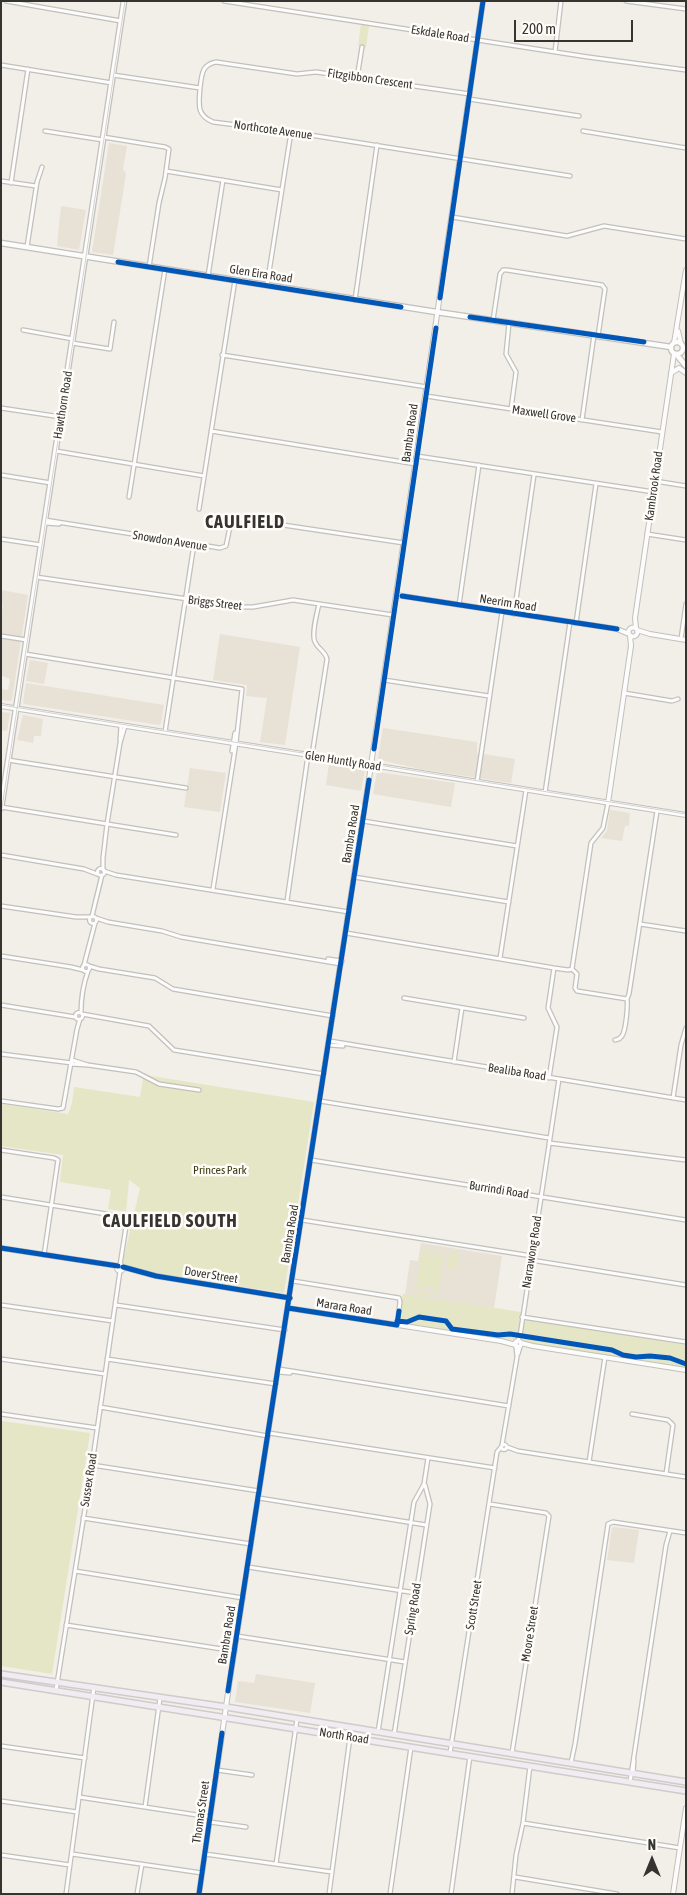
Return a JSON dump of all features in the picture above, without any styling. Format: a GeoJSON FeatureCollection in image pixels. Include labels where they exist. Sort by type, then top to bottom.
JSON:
{"type":"FeatureCollection","features":[{"type":"Feature","properties":{"kind":"highway","name":"North Road"},"geometry":{"type":"LineString","coordinates":[[1,1674],[226,1707],[686,1782]]}},
{"type":"Feature","properties":{"kind":"highway","name":"North Road"},"geometry":{"type":"LineString","coordinates":[[1,1682],[189,1710],[686,1791]]}},
{"type":"Feature","properties":{"kind":"highway"},"geometry":{"type":"LineString","coordinates":[[189,1710],[191,1702]]}},
{"type":"Feature","properties":{"kind":"main road","name":"Hawthorn Road"},"geometry":{"type":"LineString","coordinates":[[1,807],[124,1]]}},
{"type":"Feature","properties":{"kind":"main road","name":"Glen Eira Road"},"geometry":{"type":"LineString","coordinates":[[1,243],[438,313],[672,345]]}},
{"type":"Feature","properties":{"kind":"main road"},"geometry":{"type":"LineString","coordinates":[[681,344],[686,366],[672,352],[672,345],[681,344]]}},
{"type":"Feature","properties":{"kind":"main road"},"geometry":{"type":"LineString","coordinates":[[675,354],[680,353],[682,350]]}},
{"type":"Feature","properties":{"kind":"street"},"geometry":{"type":"LineString","coordinates":[[6,1],[121,20]]}},
{"type":"Feature","properties":{"kind":"street","name":"Eskdale Road"},"geometry":{"type":"LineString","coordinates":[[224,1],[554,52],[686,70]]}},
{"type":"Feature","properties":{"kind":"street","name":"Bambra Road"},"geometry":{"type":"LineString","coordinates":[[225,1716],[330,1043],[483,1]]}},
{"type":"Feature","properties":{"kind":"street"},"geometry":{"type":"LineString","coordinates":[[554,52],[561,1]]}},
{"type":"Feature","properties":{"kind":"street"},"geometry":{"type":"LineString","coordinates":[[626,1],[686,9]]}},
{"type":"Feature","properties":{"kind":"street"},"geometry":{"type":"LineString","coordinates":[[357,78],[362,46]]}},
{"type":"Feature","properties":{"kind":"street","name":"Fitzgibbon Crescent"},"geometry":{"type":"LineString","coordinates":[[200,88],[203,69],[208,64],[216,62],[296,74],[316,72],[470,94]]}},
{"type":"Feature","properties":{"kind":"street"},"geometry":{"type":"LineString","coordinates":[[1,65],[112,83]]}},
{"type":"Feature","properties":{"kind":"street"},"geometry":{"type":"LineString","coordinates":[[11,183],[28,69]]}},
{"type":"Feature","properties":{"kind":"street"},"geometry":{"type":"LineString","coordinates":[[113,75],[200,88]]}},
{"type":"Feature","properties":{"kind":"street","name":"Northcote Avenue"},"geometry":{"type":"LineString","coordinates":[[200,88],[199,106],[204,118],[213,122],[377,145],[570,176]]}},
{"type":"Feature","properties":{"kind":"street"},"geometry":{"type":"LineString","coordinates":[[469,99],[579,116]]}},
{"type":"Feature","properties":{"kind":"street"},"geometry":{"type":"LineString","coordinates":[[45,131],[166,147],[169,152],[149,267]]}},
{"type":"Feature","properties":{"kind":"street"},"geometry":{"type":"LineString","coordinates":[[268,286],[291,132]]}},
{"type":"Feature","properties":{"kind":"street"},"geometry":{"type":"LineString","coordinates":[[583,132],[686,148]]}},
{"type":"Feature","properties":{"kind":"street"},"geometry":{"type":"LineString","coordinates":[[355,300],[377,145]]}},
{"type":"Feature","properties":{"kind":"street"},"geometry":{"type":"LineString","coordinates":[[27,247],[36,186],[42,167]]}},
{"type":"Feature","properties":{"kind":"street"},"geometry":{"type":"LineString","coordinates":[[166,171],[282,190]]}},
{"type":"Feature","properties":{"kind":"street"},"geometry":{"type":"LineString","coordinates":[[208,276],[223,180]]}},
{"type":"Feature","properties":{"kind":"street"},"geometry":{"type":"LineString","coordinates":[[1,181],[36,186]]}},
{"type":"Feature","properties":{"kind":"street"},"geometry":{"type":"LineString","coordinates":[[452,218],[567,236],[604,226],[686,239]]}},
{"type":"Feature","properties":{"kind":"street"},"geometry":{"type":"LineString","coordinates":[[129,497],[164,269]]}},
{"type":"Feature","properties":{"kind":"street"},"geometry":{"type":"LineString","coordinates":[[493,320],[500,274],[503,270],[602,285],[605,288],[582,420]]}},
{"type":"Feature","properties":{"kind":"street"},"geometry":{"type":"LineString","coordinates":[[672,345],[678,328],[686,270]]}},
{"type":"Feature","properties":{"kind":"street"},"geometry":{"type":"LineString","coordinates":[[199,509],[233,280]]}},
{"type":"Feature","properties":{"kind":"street"},"geometry":{"type":"LineString","coordinates":[[23,330],[110,349],[114,322]]}},
{"type":"Feature","properties":{"kind":"street"},"geometry":{"type":"LineString","coordinates":[[509,323],[506,354],[514,366],[516,374],[512,409]]}},
{"type":"Feature","properties":{"kind":"street"},"geometry":{"type":"LineString","coordinates":[[678,328],[681,344]]}},
{"type":"Feature","properties":{"kind":"street","name":"Kambrook Road"},"geometry":{"type":"LineString","coordinates":[[608,804],[631,646],[636,632],[635,618],[675,354]]}},
{"type":"Feature","properties":{"kind":"street"},"geometry":{"type":"LineString","coordinates":[[222,355],[427,387]]}},
{"type":"Feature","properties":{"kind":"street"},"geometry":{"type":"LineString","coordinates":[[671,373],[679,368],[686,373]]}},
{"type":"Feature","properties":{"kind":"street","name":"Maxwell Grove"},"geometry":{"type":"LineString","coordinates":[[426,396],[662,432]]}},
{"type":"Feature","properties":{"kind":"street"},"geometry":{"type":"LineString","coordinates":[[1,408],[61,418]]}},
{"type":"Feature","properties":{"kind":"street"},"geometry":{"type":"LineString","coordinates":[[211,431],[416,464]]}},
{"type":"Feature","properties":{"kind":"street"},"geometry":{"type":"LineString","coordinates":[[55,452],[204,475]]}},
{"type":"Feature","properties":{"kind":"street"},"geometry":{"type":"LineString","coordinates":[[417,456],[654,492]]}},
{"type":"Feature","properties":{"kind":"street"},"geometry":{"type":"LineString","coordinates":[[458,605],[479,465]]}},
{"type":"Feature","properties":{"kind":"street"},"geometry":{"type":"LineString","coordinates":[[1,475],[50,483]]}},
{"type":"Feature","properties":{"kind":"street"},"geometry":{"type":"LineString","coordinates":[[514,614],[534,475]]}},
{"type":"Feature","properties":{"kind":"street"},"geometry":{"type":"LineString","coordinates":[[655,481],[686,486]]}},
{"type":"Feature","properties":{"kind":"street"},"geometry":{"type":"LineString","coordinates":[[576,623],[596,484]]}},
{"type":"Feature","properties":{"kind":"street","name":"Snowdon Avenue"},"geometry":{"type":"LineString","coordinates":[[45,522],[220,548],[226,546],[231,522],[236,518],[404,543]]}},
{"type":"Feature","properties":{"kind":"street"},"geometry":{"type":"LineString","coordinates":[[647,534],[686,540]]}},
{"type":"Feature","properties":{"kind":"street"},"geometry":{"type":"LineString","coordinates":[[1,539],[41,545]]}},
{"type":"Feature","properties":{"kind":"street"},"geometry":{"type":"LineString","coordinates":[[165,732],[194,544]]}},
{"type":"Feature","properties":{"kind":"street","name":"Briggs Street"},"geometry":{"type":"LineString","coordinates":[[36,577],[243,607],[293,600],[394,615]]}},
{"type":"Feature","properties":{"kind":"street","name":"Neerim Road"},"geometry":{"type":"LineString","coordinates":[[396,595],[576,623],[629,634],[636,632]]}},
{"type":"Feature","properties":{"kind":"street"},"geometry":{"type":"LineString","coordinates":[[287,901],[327,662],[326,654],[315,644],[314,639],[319,604]]}},
{"type":"Feature","properties":{"kind":"street"},"geometry":{"type":"LineString","coordinates":[[680,639],[686,604]]}},
{"type":"Feature","properties":{"kind":"street"},"geometry":{"type":"LineString","coordinates":[[477,782],[502,612]]}},
{"type":"Feature","properties":{"kind":"street","name":"Kambrook Road"},"geometry":{"type":"LineString","coordinates":[[631,646],[629,634],[635,618]]}},
{"type":"Feature","properties":{"kind":"street"},"geometry":{"type":"LineString","coordinates":[[545,793],[570,622]]}},
{"type":"Feature","properties":{"kind":"street","name":"Neerim Road"},"geometry":{"type":"LineString","coordinates":[[617,630],[630,628],[636,632]]}},
{"type":"Feature","properties":{"kind":"street"},"geometry":{"type":"LineString","coordinates":[[636,632],[686,640]]}},
{"type":"Feature","properties":{"kind":"street"},"geometry":{"type":"LineString","coordinates":[[1,636],[27,640]]}},
{"type":"Feature","properties":{"kind":"street"},"geometry":{"type":"LineString","coordinates":[[25,654],[242,689],[213,889]]}},
{"type":"Feature","properties":{"kind":"street"},"geometry":{"type":"LineString","coordinates":[[384,680],[489,696]]}},
{"type":"Feature","properties":{"kind":"street"},"geometry":{"type":"LineString","coordinates":[[624,693],[672,701],[678,699]]}},
{"type":"Feature","properties":{"kind":"street","name":"Glen Huntly Road"},"geometry":{"type":"LineString","coordinates":[[1,706],[686,815]]}},
{"type":"Feature","properties":{"kind":"street"},"geometry":{"type":"LineString","coordinates":[[1,1101],[58,1109],[63,1108],[72,1063],[122,725]]}},
{"type":"Feature","properties":{"kind":"street"},"geometry":{"type":"LineString","coordinates":[[8,760],[186,788]]}},
{"type":"Feature","properties":{"kind":"street"},"geometry":{"type":"LineString","coordinates":[[500,958],[526,790]]}},
{"type":"Feature","properties":{"kind":"street"},"geometry":{"type":"LineString","coordinates":[[572,968],[591,843],[603,828],[608,804]]}},
{"type":"Feature","properties":{"kind":"street"},"geometry":{"type":"LineString","coordinates":[[1,807],[176,835]]}},
{"type":"Feature","properties":{"kind":"street"},"geometry":{"type":"LineString","coordinates":[[615,1040],[621,1038],[623,1033],[657,811]]}},
{"type":"Feature","properties":{"kind":"street"},"geometry":{"type":"LineString","coordinates":[[363,821],[517,846]]}},
{"type":"Feature","properties":{"kind":"street"},"geometry":{"type":"LineString","coordinates":[[1,857],[349,911]]}},
{"type":"Feature","properties":{"kind":"street"},"geometry":{"type":"LineString","coordinates":[[354,877],[508,902]]}},
{"type":"Feature","properties":{"kind":"street"},"geometry":{"type":"LineString","coordinates":[[1,905],[156,929],[185,938],[341,962]]}},
{"type":"Feature","properties":{"kind":"street"},"geometry":{"type":"LineString","coordinates":[[640,924],[686,931]]}},
{"type":"Feature","properties":{"kind":"street"},"geometry":{"type":"LineString","coordinates":[[346,933],[554,968],[568,970],[572,968]]}},
{"type":"Feature","properties":{"kind":"street"},"geometry":{"type":"LineString","coordinates":[[1,956],[155,978],[173,989],[334,1014]]}},
{"type":"Feature","properties":{"kind":"street"},"geometry":{"type":"LineString","coordinates":[[549,1078],[557,1027],[548,1006],[554,968]]}},
{"type":"Feature","properties":{"kind":"street"},"geometry":{"type":"LineString","coordinates":[[572,968],[576,971],[575,989],[578,992],[627,998]]}},
{"type":"Feature","properties":{"kind":"street"},"geometry":{"type":"LineString","coordinates":[[404,998],[524,1018]]}},
{"type":"Feature","properties":{"kind":"street"},"geometry":{"type":"LineString","coordinates":[[1,1005],[149,1026],[174,1050],[325,1073]]}},
{"type":"Feature","properties":{"kind":"street"},"geometry":{"type":"LineString","coordinates":[[454,1062],[462,1008]]}},
{"type":"Feature","properties":{"kind":"street"},"geometry":{"type":"LineString","coordinates":[[673,1098],[681,1045],[686,1028]]}},
{"type":"Feature","properties":{"kind":"street","name":"Bealiba Road"},"geometry":{"type":"LineString","coordinates":[[330,1043],[686,1100]]}},
{"type":"Feature","properties":{"kind":"street"},"geometry":{"type":"LineString","coordinates":[[1,1054],[136,1072],[156,1083],[199,1090]]}},
{"type":"Feature","properties":{"kind":"street","name":"Narrawong Road"},"geometry":{"type":"LineString","coordinates":[[504,1447],[558,1079]]}},
{"type":"Feature","properties":{"kind":"street"},"geometry":{"type":"LineString","coordinates":[[320,1101],[549,1140],[686,1160]]}},
{"type":"Feature","properties":{"kind":"street"},"geometry":{"type":"LineString","coordinates":[[1,1150],[58,1160],[44,1255]]}},
{"type":"Feature","properties":{"kind":"street","name":"Burrindi Road"},"geometry":{"type":"LineString","coordinates":[[312,1160],[686,1220]]}},
{"type":"Feature","properties":{"kind":"street"},"geometry":{"type":"LineString","coordinates":[[1,1197],[52,1205]]}},
{"type":"Feature","properties":{"kind":"street","name":"Sussex Road"},"geometry":{"type":"LineString","coordinates":[[52,1205],[126,1218],[116,1305],[56,1690]]}},
{"type":"Feature","properties":{"kind":"street"},"geometry":{"type":"LineString","coordinates":[[302,1220],[686,1285]]}},
{"type":"Feature","properties":{"kind":"street","name":"Dover Street"},"geometry":{"type":"LineString","coordinates":[[1,1248],[290,1298]]}},
{"type":"Feature","properties":{"kind":"street"},"geometry":{"type":"LineString","coordinates":[[293,1281],[399,1298],[397,1325]]}},
{"type":"Feature","properties":{"kind":"street"},"geometry":{"type":"LineString","coordinates":[[1,1305],[113,1321]]}},
{"type":"Feature","properties":{"kind":"street"},"geometry":{"type":"LineString","coordinates":[[116,1305],[285,1330]]}},
{"type":"Feature","properties":{"kind":"street","name":"Marara Road"},"geometry":{"type":"LineString","coordinates":[[288,1308],[686,1370]]}},
{"type":"Feature","properties":{"kind":"street"},"geometry":{"type":"LineString","coordinates":[[522,1317],[686,1342]]}},
{"type":"Feature","properties":{"kind":"street"},"geometry":{"type":"LineString","coordinates":[[589,1462],[605,1357]]}},
{"type":"Feature","properties":{"kind":"street"},"geometry":{"type":"LineString","coordinates":[[1,1359],[105,1374]]}},
{"type":"Feature","properties":{"kind":"street"},"geometry":{"type":"LineString","coordinates":[[107,1359],[276,1384]]}},
{"type":"Feature","properties":{"kind":"street"},"geometry":{"type":"LineString","coordinates":[[279,1370],[509,1406]]}},
{"type":"Feature","properties":{"kind":"street"},"geometry":{"type":"LineString","coordinates":[[100,1407],[495,1468]]}},
{"type":"Feature","properties":{"kind":"street"},"geometry":{"type":"LineString","coordinates":[[1,1414],[97,1428]]}},
{"type":"Feature","properties":{"kind":"street"},"geometry":{"type":"LineString","coordinates":[[632,1414],[668,1420],[673,1424],[666,1474]]}},
{"type":"Feature","properties":{"kind":"street"},"geometry":{"type":"LineString","coordinates":[[504,1447],[518,1451],[686,1477]]}},
{"type":"Feature","properties":{"kind":"street","name":"Scott Street"},"geometry":{"type":"LineString","coordinates":[[450,1753],[497,1456],[504,1447]]}},
{"type":"Feature","properties":{"kind":"street","name":"Spring Road"},"geometry":{"type":"LineString","coordinates":[[378,1732],[415,1499],[424,1484],[428,1458]]}},
{"type":"Feature","properties":{"kind":"street"},"geometry":{"type":"LineString","coordinates":[[92,1465],[260,1491]]}},
{"type":"Feature","properties":{"kind":"street","name":"Spring Road"},"geometry":{"type":"LineString","coordinates":[[394,1735],[430,1500],[424,1484]]}},
{"type":"Feature","properties":{"kind":"street"},"geometry":{"type":"LineString","coordinates":[[259,1498],[426,1525]]}},
{"type":"Feature","properties":{"kind":"street","name":"Moore Street"},"geometry":{"type":"LineString","coordinates":[[490,1504],[548,1515],[512,1754]]}},
{"type":"Feature","properties":{"kind":"street"},"geometry":{"type":"LineString","coordinates":[[83,1518],[251,1544]]}},
{"type":"Feature","properties":{"kind":"street"},"geometry":{"type":"LineString","coordinates":[[572,1764],[608,1526],[610,1522],[686,1533]]}},
{"type":"Feature","properties":{"kind":"street"},"geometry":{"type":"LineString","coordinates":[[630,1782],[668,1530]]}},
{"type":"Feature","properties":{"kind":"street"},"geometry":{"type":"LineString","coordinates":[[248,1567],[416,1593]]}},
{"type":"Feature","properties":{"kind":"street"},"geometry":{"type":"LineString","coordinates":[[75,1571],[243,1598]]}},
{"type":"Feature","properties":{"kind":"street"},"geometry":{"type":"LineString","coordinates":[[66,1625],[234,1651]]}},
{"type":"Feature","properties":{"kind":"street"},"geometry":{"type":"LineString","coordinates":[[237,1636],[405,1662]]}},
{"type":"Feature","properties":{"kind":"street"},"geometry":{"type":"LineString","coordinates":[[66,1894],[94,1687]]}},
{"type":"Feature","properties":{"kind":"street"},"geometry":{"type":"LineString","coordinates":[[145,1807],[160,1698]]}},
{"type":"Feature","properties":{"kind":"street","name":"Thomas Street"},"geometry":{"type":"LineString","coordinates":[[199,1894],[225,1716]]}},
{"type":"Feature","properties":{"kind":"street"},"geometry":{"type":"LineString","coordinates":[[276,1864],[297,1719]]}},
{"type":"Feature","properties":{"kind":"street"},"geometry":{"type":"LineString","coordinates":[[329,1894],[350,1737]]}},
{"type":"Feature","properties":{"kind":"street"},"geometry":{"type":"LineString","coordinates":[[1,1746],[84,1758]]}},
{"type":"Feature","properties":{"kind":"street"},"geometry":{"type":"LineString","coordinates":[[390,1894],[410,1747]]}},
{"type":"Feature","properties":{"kind":"street"},"geometry":{"type":"LineString","coordinates":[[451,1894],[470,1756]]}},
{"type":"Feature","properties":{"kind":"street"},"geometry":{"type":"LineString","coordinates":[[512,1894],[530,1766]]}},
{"type":"Feature","properties":{"kind":"street"},"geometry":{"type":"LineString","coordinates":[[217,1770],[252,1775]]}},
{"type":"Feature","properties":{"kind":"street"},"geometry":{"type":"LineString","coordinates":[[79,1797],[145,1807],[246,1827]]}},
{"type":"Feature","properties":{"kind":"street"},"geometry":{"type":"LineString","coordinates":[[1,1801],[77,1812]]}},
{"type":"Feature","properties":{"kind":"street"},"geometry":{"type":"LineString","coordinates":[[673,1894],[686,1808]]}},
{"type":"Feature","properties":{"kind":"street"},"geometry":{"type":"LineString","coordinates":[[523,1823],[680,1848]]}},
{"type":"Feature","properties":{"kind":"street"},"geometry":{"type":"LineString","coordinates":[[72,1854],[202,1873]]}},
{"type":"Feature","properties":{"kind":"street"},"geometry":{"type":"LineString","coordinates":[[205,1854],[332,1872]]}},
{"type":"Feature","properties":{"kind":"street"},"geometry":{"type":"LineString","coordinates":[[1,1855],[70,1865]]}},
{"type":"Feature","properties":{"kind":"street"},"geometry":{"type":"LineString","coordinates":[[137,1894],[142,1864]]}},
{"type":"Feature","properties":{"kind":"street"},"geometry":{"type":"LineString","coordinates":[[514,1877],[617,1894]]}},
{"type":"Feature","properties":{"kind":"shaded area"},"geometry":{"type":"Polygon","coordinates":[[[109,143],[127,146],[123,169],[126,174],[113,255],[92,252],[109,143]]]}},
{"type":"Feature","properties":{"kind":"shaded area"},"geometry":{"type":"Polygon","coordinates":[[[61,206],[86,210],[79,250],[57,246],[61,206]]]}},
{"type":"Feature","properties":{"kind":"shaded area"},"geometry":{"type":"Polygon","coordinates":[[[1,590],[28,595],[12,700],[9,701],[1,700],[1,689],[8,690],[10,679],[1,675],[1,615],[3,604],[1,603],[1,590]]]}},
{"type":"Feature","properties":{"kind":"shaded area"},"geometry":{"type":"Polygon","coordinates":[[[220,634],[300,647],[285,745],[260,742],[267,698],[246,696],[247,685],[213,680],[220,634]]]}},
{"type":"Feature","properties":{"kind":"shaded area"},"geometry":{"type":"Polygon","coordinates":[[[30,660],[48,663],[44,684],[26,681],[30,660]]]}},
{"type":"Feature","properties":{"kind":"shaded area"},"geometry":{"type":"Polygon","coordinates":[[[26,683],[164,705],[161,724],[24,704],[26,683]]]}},
{"type":"Feature","properties":{"kind":"shaded area"},"geometry":{"type":"Polygon","coordinates":[[[1,712],[10,713],[7,731],[1,730],[1,712]]]}},
{"type":"Feature","properties":{"kind":"shaded area"},"geometry":{"type":"Polygon","coordinates":[[[23,715],[43,719],[41,736],[34,736],[33,743],[17,740],[23,715]]]}},
{"type":"Feature","properties":{"kind":"shaded area"},"geometry":{"type":"Polygon","coordinates":[[[383,728],[477,742],[477,753],[515,759],[511,783],[420,769],[380,760],[378,758],[383,728]]]}},
{"type":"Feature","properties":{"kind":"shaded area"},"geometry":{"type":"Polygon","coordinates":[[[329,764],[365,770],[361,791],[326,785],[329,764]]]}},
{"type":"Feature","properties":{"kind":"shaded area"},"geometry":{"type":"Polygon","coordinates":[[[190,768],[226,773],[220,812],[184,807],[190,768]]]}},
{"type":"Feature","properties":{"kind":"shaded area"},"geometry":{"type":"Polygon","coordinates":[[[377,772],[455,783],[451,807],[373,794],[377,772]]]}},
{"type":"Feature","properties":{"kind":"shaded area"},"geometry":{"type":"Polygon","coordinates":[[[610,810],[630,813],[629,826],[625,826],[622,841],[601,838],[607,831],[610,810]]]}},
{"type":"Feature","properties":{"kind":"shaded area"},"geometry":{"type":"Polygon","coordinates":[[[421,1243],[502,1256],[494,1308],[405,1295],[410,1260],[418,1261],[421,1243]]]}},
{"type":"Feature","properties":{"kind":"shaded area"},"geometry":{"type":"Polygon","coordinates":[[[612,1528],[639,1530],[634,1563],[607,1560],[612,1528]]]}},
{"type":"Feature","properties":{"kind":"shaded area"},"geometry":{"type":"Polygon","coordinates":[[[256,1674],[315,1683],[310,1713],[235,1702],[238,1681],[254,1683],[256,1674]]]}},
{"type":"Feature","properties":{"kind":"green space"},"geometry":{"type":"Polygon","coordinates":[[[361,24],[369,26],[366,47],[358,46],[361,24]]]}},
{"type":"Feature","properties":{"kind":"green space","name":"Princes Park"},"geometry":{"type":"Polygon","coordinates":[[[144,1073],[151,1076],[314,1102],[284,1293],[157,1274],[126,1266],[123,1261],[140,1188],[129,1180],[126,1212],[108,1209],[111,1190],[60,1182],[63,1155],[1,1146],[1,1104],[68,1114],[72,1103],[74,1087],[140,1097],[144,1073]]]}},
{"type":"Feature","properties":{"kind":"green space"},"geometry":{"type":"Polygon","coordinates":[[[428,1248],[440,1250],[444,1256],[438,1292],[436,1294],[428,1296],[419,1294],[416,1288],[421,1252],[428,1248]],[[428,1250],[423,1254],[442,1256],[439,1252],[428,1250]],[[418,1286],[421,1292],[433,1294],[437,1289],[418,1286]]]}},
{"type":"Feature","properties":{"kind":"green space"},"geometry":{"type":"Polygon","coordinates":[[[450,1251],[459,1252],[456,1269],[447,1268],[450,1251]]]}},
{"type":"Feature","properties":{"kind":"green space"},"geometry":{"type":"Polygon","coordinates":[[[403,1294],[521,1312],[517,1338],[513,1340],[402,1324],[399,1320],[403,1294]]]}},
{"type":"Feature","properties":{"kind":"green space"},"geometry":{"type":"Polygon","coordinates":[[[527,1320],[686,1345],[686,1368],[524,1343],[522,1338],[524,1325],[527,1320]]]}},
{"type":"Feature","properties":{"kind":"green space"},"geometry":{"type":"Polygon","coordinates":[[[1,1421],[90,1433],[52,1674],[1,1666],[1,1421]]]}},
{"type":"Feature","properties":{"kind":"tram line"},"geometry":{"type":"LineString","coordinates":[[1,814],[125,1]]}},
{"type":"Feature","properties":{"kind":"tram line"},"geometry":{"type":"LineString","coordinates":[[1,705],[686,814]]}},
{"type":"Feature","properties":{"kind":"cycle path"},"geometry":{"type":"LineString","coordinates":[[440,298],[483,1]]}},
{"type":"Feature","properties":{"kind":"cycle path"},"geometry":{"type":"LineString","coordinates":[[118,262],[401,307]]}},
{"type":"Feature","properties":{"kind":"cycle path"},"geometry":{"type":"LineString","coordinates":[[470,317],[644,342]]}},
{"type":"Feature","properties":{"kind":"cycle path"},"geometry":{"type":"LineString","coordinates":[[374,749],[436,328]]}},
{"type":"Feature","properties":{"kind":"cycle path"},"geometry":{"type":"LineString","coordinates":[[402,596],[617,629]]}},
{"type":"Feature","properties":{"kind":"cycle path"},"geometry":{"type":"LineString","coordinates":[[228,1691],[369,780]]}},
{"type":"Feature","properties":{"kind":"cycle path"},"geometry":{"type":"LineString","coordinates":[[1,1248],[118,1266]]}},
{"type":"Feature","properties":{"kind":"cycle path"},"geometry":{"type":"LineString","coordinates":[[123,1267],[156,1276],[290,1298]]}},
{"type":"Feature","properties":{"kind":"cycle path"},"geometry":{"type":"LineString","coordinates":[[288,1308],[397,1325],[399,1311]]}},
{"type":"Feature","properties":{"kind":"cycle path"},"geometry":{"type":"LineString","coordinates":[[397,1321],[407,1322],[419,1317],[446,1321],[452,1329],[498,1335],[510,1334],[612,1350],[623,1355],[636,1357],[670,1358],[686,1364]]}},
{"type":"Feature","properties":{"kind":"cycle path"},"geometry":{"type":"LineString","coordinates":[[199,1894],[222,1733]]}},
{"type":"Feature","properties":{"kind":"district","name":"CAULFIELD"},"geometry":{"type":"Point","coordinates":[245,522]}},
{"type":"Feature","properties":{"kind":"district","name":"CAULFIELD SOUTH"},"geometry":{"type":"Point","coordinates":[170,1221]}}]}
